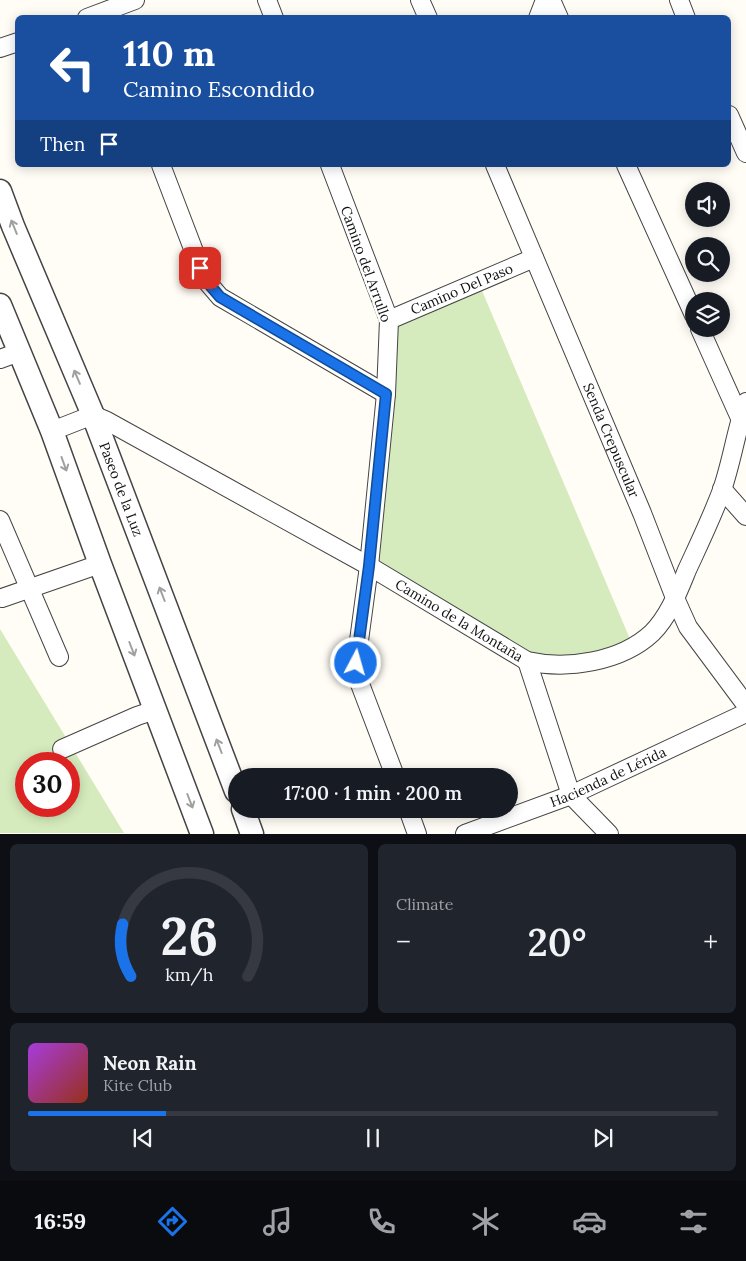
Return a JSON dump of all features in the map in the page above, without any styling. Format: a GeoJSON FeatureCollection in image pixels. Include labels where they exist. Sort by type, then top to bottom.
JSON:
{"type":"FeatureCollection","features":[{"type":"Feature","properties":{"kind":"street"},"geometry":{"type":"LineString","coordinates":[[107,14],[135,0]]}},
{"type":"Feature","properties":{"kind":"street"},"geometry":{"type":"LineString","coordinates":[[267,0],[273,15]]}},
{"type":"Feature","properties":{"kind":"street"},"geometry":{"type":"LineString","coordinates":[[420,0],[427,15]]}},
{"type":"Feature","properties":{"kind":"street"},"geometry":{"type":"LineString","coordinates":[[539,15],[545,0]]}},
{"type":"Feature","properties":{"kind":"street"},"geometry":{"type":"LineString","coordinates":[[551,0],[558,15]]}},
{"type":"Feature","properties":{"kind":"street"},"geometry":{"type":"LineString","coordinates":[[679,0],[685,15]]}},
{"type":"Feature","properties":{"kind":"street"},"geometry":{"type":"LineString","coordinates":[[0,48],[15,43]]}},
{"type":"Feature","properties":{"kind":"street"},"geometry":{"type":"LineString","coordinates":[[731,119],[746,153]]}},
{"type":"Feature","properties":{"kind":"street"},"geometry":{"type":"LineString","coordinates":[[162,167],[200,268],[208,283],[220,297],[386,394]]}},
{"type":"Feature","properties":{"kind":"street","name":"Camino del Arrullo"},"geometry":{"type":"LineString","coordinates":[[331,167],[389,320],[386,394],[369,566],[356,651],[357,674],[392,768]]}},
{"type":"Feature","properties":{"kind":"street","name":"Senda Crepuscular"},"geometry":{"type":"LineString","coordinates":[[496,167],[688,627],[746,706]]}},
{"type":"Feature","properties":{"kind":"street"},"geometry":{"type":"LineString","coordinates":[[627,167],[685,295]]}},
{"type":"Feature","properties":{"kind":"street","name":"Paseo de la Luz"},"geometry":{"type":"LineString","coordinates":[[0,191],[93,415],[228,770]]}},
{"type":"Feature","properties":{"kind":"street","name":"Camino Del Paso"},"geometry":{"type":"LineString","coordinates":[[389,320],[534,258]]}},
{"type":"Feature","properties":{"kind":"street"},"geometry":{"type":"LineString","coordinates":[[0,305],[10,355],[52,431],[202,834]]}},
{"type":"Feature","properties":{"kind":"street"},"geometry":{"type":"LineString","coordinates":[[704,337],[743,410]]}},
{"type":"Feature","properties":{"kind":"street","name":"Camino de la Montaña"},"geometry":{"type":"LineString","coordinates":[[93,415],[369,566],[527,661],[544,665],[566,665],[610,656],[636,645],[652,633],[664,618],[675,598],[722,490],[743,410]]}},
{"type":"Feature","properties":{"kind":"street"},"geometry":{"type":"LineString","coordinates":[[52,431],[93,415]]}},
{"type":"Feature","properties":{"kind":"street"},"geometry":{"type":"LineString","coordinates":[[722,490],[746,516]]}},
{"type":"Feature","properties":{"kind":"street"},"geometry":{"type":"LineString","coordinates":[[0,520],[59,658]]}},
{"type":"Feature","properties":{"kind":"street"},"geometry":{"type":"LineString","coordinates":[[2,598],[100,564]]}},
{"type":"Feature","properties":{"kind":"street"},"geometry":{"type":"LineString","coordinates":[[527,661],[572,795],[609,834]]}},
{"type":"Feature","properties":{"kind":"street"},"geometry":{"type":"LineString","coordinates":[[62,749],[155,710]]}},
{"type":"Feature","properties":{"kind":"street","name":"Hacienda de Lérida"},"geometry":{"type":"LineString","coordinates":[[465,834],[502,827],[746,712]]}},
{"type":"Feature","properties":{"kind":"street"},"geometry":{"type":"LineString","coordinates":[[246,818],[252,834]]}},
{"type":"Feature","properties":{"kind":"street"},"geometry":{"type":"LineString","coordinates":[[411,818],[417,834]]}},
{"type":"Feature","properties":{"kind":"green space"},"geometry":{"type":"Polygon","coordinates":[[[480,286],[633,646],[544,665],[369,566],[389,320],[480,286]]]}},
{"type":"Feature","properties":{"kind":"green space"},"geometry":{"type":"Polygon","coordinates":[[[0,629],[75,752],[15,752],[15,817],[80,817],[80,761],[124,833],[0,833],[0,629]]]}},
{"type":"Feature","properties":{"kind":"route"},"geometry":{"type":"LineString","coordinates":[[200,268],[208,283],[220,297],[386,394],[369,566],[356,651],[356,663]]}}]}
